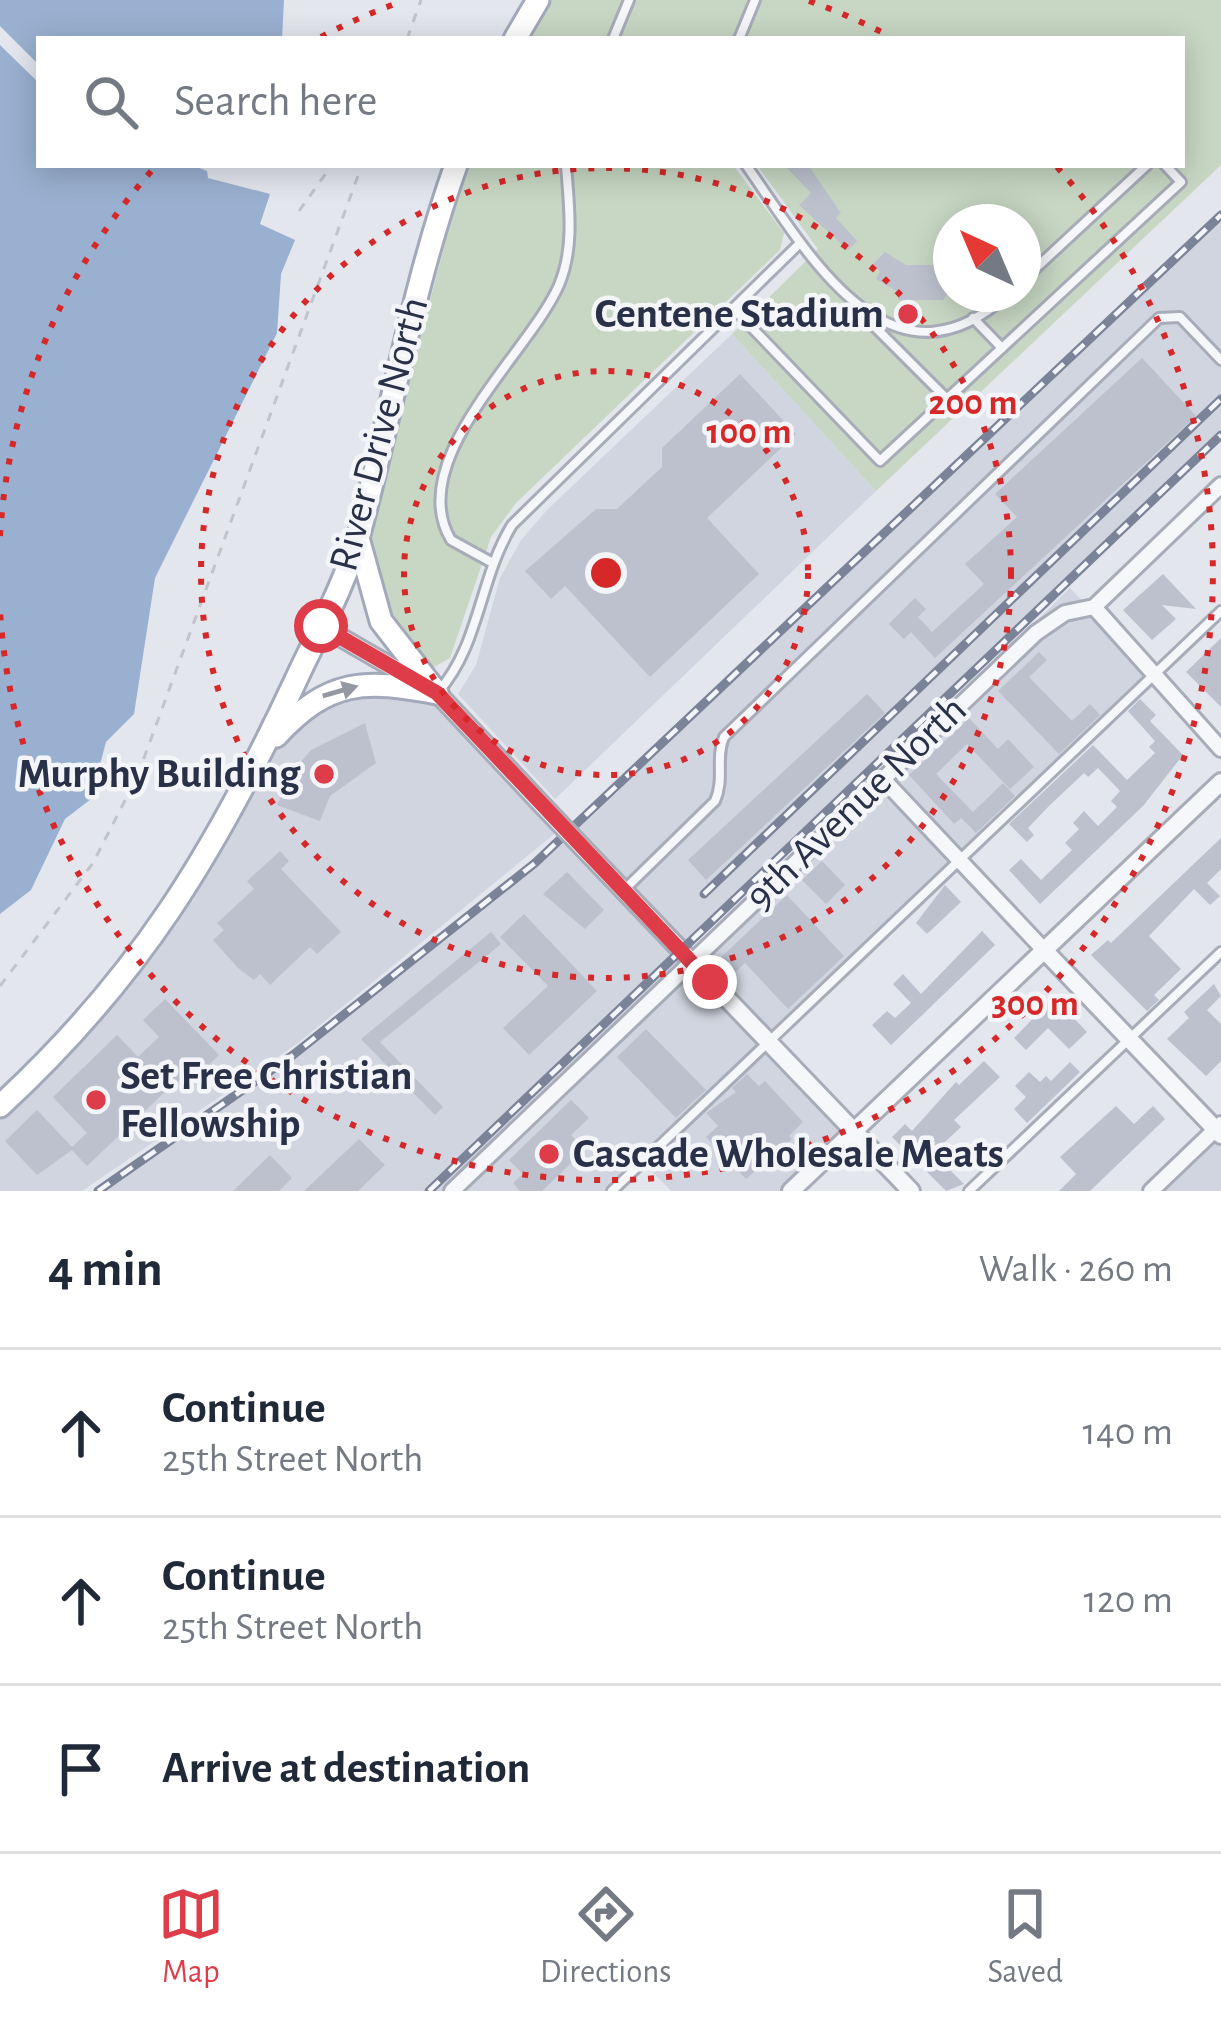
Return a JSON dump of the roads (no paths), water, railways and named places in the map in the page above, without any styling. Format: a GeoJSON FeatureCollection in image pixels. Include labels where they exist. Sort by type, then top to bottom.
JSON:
{"type":"FeatureCollection","features":[{"type":"Feature","properties":{"kind":"main road"},"geometry":{"type":"LineString","coordinates":[[517,36],[538,0]]}},
{"type":"Feature","properties":{"kind":"main road","name":"River Drive North"},"geometry":{"type":"LineString","coordinates":[[0,1106],[120,984],[194,877],[263,749],[358,538],[429,251],[455,168]]}},
{"type":"Feature","properties":{"kind":"main road"},"geometry":{"type":"LineString","coordinates":[[358,538],[382,621],[437,693]]}},
{"type":"Feature","properties":{"kind":"main road"},"geometry":{"type":"LineString","coordinates":[[263,749],[307,703],[328,692],[389,684],[437,693]]}},
{"type":"Feature","properties":{"kind":"street","name":"9th Avenue North"},"geometry":{"type":"LineString","coordinates":[[452,1191],[1036,633],[1065,613],[1094,607],[1221,484]]}},
{"type":"Feature","properties":{"kind":"street"},"geometry":{"type":"LineString","coordinates":[[1094,607],[1221,749]]}},
{"type":"Feature","properties":{"kind":"street"},"geometry":{"type":"LineString","coordinates":[[321,626],[437,693],[911,1191]]}},
{"type":"Feature","properties":{"kind":"street"},"geometry":{"type":"LineString","coordinates":[[882,778],[1219,1129],[1151,1191]]}},
{"type":"Feature","properties":{"kind":"street"},"geometry":{"type":"LineString","coordinates":[[790,1191],[1221,782]]}},
{"type":"Feature","properties":{"kind":"lane"},"geometry":{"type":"LineString","coordinates":[[614,36],[628,0]]}},
{"type":"Feature","properties":{"kind":"lane"},"geometry":{"type":"LineString","coordinates":[[740,36],[755,0]]}},
{"type":"Feature","properties":{"kind":"lane"},"geometry":{"type":"LineString","coordinates":[[491,562],[451,540],[440,514],[442,495],[472,414],[560,284],[569,243],[566,168]]}},
{"type":"Feature","properties":{"kind":"lane"},"geometry":{"type":"LineString","coordinates":[[748,168],[793,231],[797,246],[946,399]]}},
{"type":"Feature","properties":{"kind":"lane"},"geometry":{"type":"LineString","coordinates":[[1041,263],[1144,168]]}},
{"type":"Feature","properties":{"kind":"lane"},"geometry":{"type":"LineString","coordinates":[[735,310],[880,461],[1181,182],[1168,168]]}},
{"type":"Feature","properties":{"kind":"lane"},"geometry":{"type":"LineString","coordinates":[[437,693],[464,660],[491,562],[523,514],[797,246]]}},
{"type":"Feature","properties":{"kind":"lane"},"geometry":{"type":"LineString","coordinates":[[857,308],[891,326],[928,331],[982,312]]}},
{"type":"Feature","properties":{"kind":"lane"},"geometry":{"type":"LineString","coordinates":[[623,891],[716,801],[722,785],[719,748],[724,737],[1159,318],[1180,317],[1221,360]]}},
{"type":"Feature","properties":{"kind":"lane"},"geometry":{"type":"LineString","coordinates":[[973,318],[1002,348]]}},
{"type":"Feature","properties":{"kind":"lane"},"geometry":{"type":"LineString","coordinates":[[613,1191],[1221,611]]}},
{"type":"Feature","properties":{"kind":"lane"},"geometry":{"type":"LineString","coordinates":[[969,1191],[1221,952]]}},
{"type":"Feature","properties":{"kind":"water"},"geometry":{"type":"Polygon","coordinates":[[[0,0],[284,0],[282,36],[36,36],[36,62],[0,26],[0,0]]]}},
{"type":"Feature","properties":{"kind":"water"},"geometry":{"type":"Polygon","coordinates":[[[0,45],[36,80],[36,168],[200,168],[207,171],[208,178],[270,194],[260,224],[295,240],[281,274],[277,333],[155,578],[134,714],[106,742],[91,799],[65,819],[31,890],[0,914],[0,45]]]}},
{"type":"Feature","properties":{"kind":"railway"},"geometry":{"type":"LineString","coordinates":[[98,1191],[293,1055],[535,863],[1221,215]]}},
{"type":"Feature","properties":{"kind":"railway"},"geometry":{"type":"LineString","coordinates":[[704,894],[1221,399]]}},
{"type":"Feature","properties":{"kind":"railway"},"geometry":{"type":"LineString","coordinates":[[429,1191],[1221,435]]}},
{"type":"Feature","properties":{"kind":"place","name":"Centene Stadium"},"geometry":{"type":"Point","coordinates":[908,314]}},
{"type":"Feature","properties":{"kind":"place","name":"Murphy Building"},"geometry":{"type":"Point","coordinates":[324,774]}},
{"type":"Feature","properties":{"kind":"place","name":"Set Free Christian Fellowship"},"geometry":{"type":"Point","coordinates":[96,1100]}},
{"type":"Feature","properties":{"kind":"place","name":"Cascade Wholesale Meats"},"geometry":{"type":"Point","coordinates":[549,1154]}}]}
